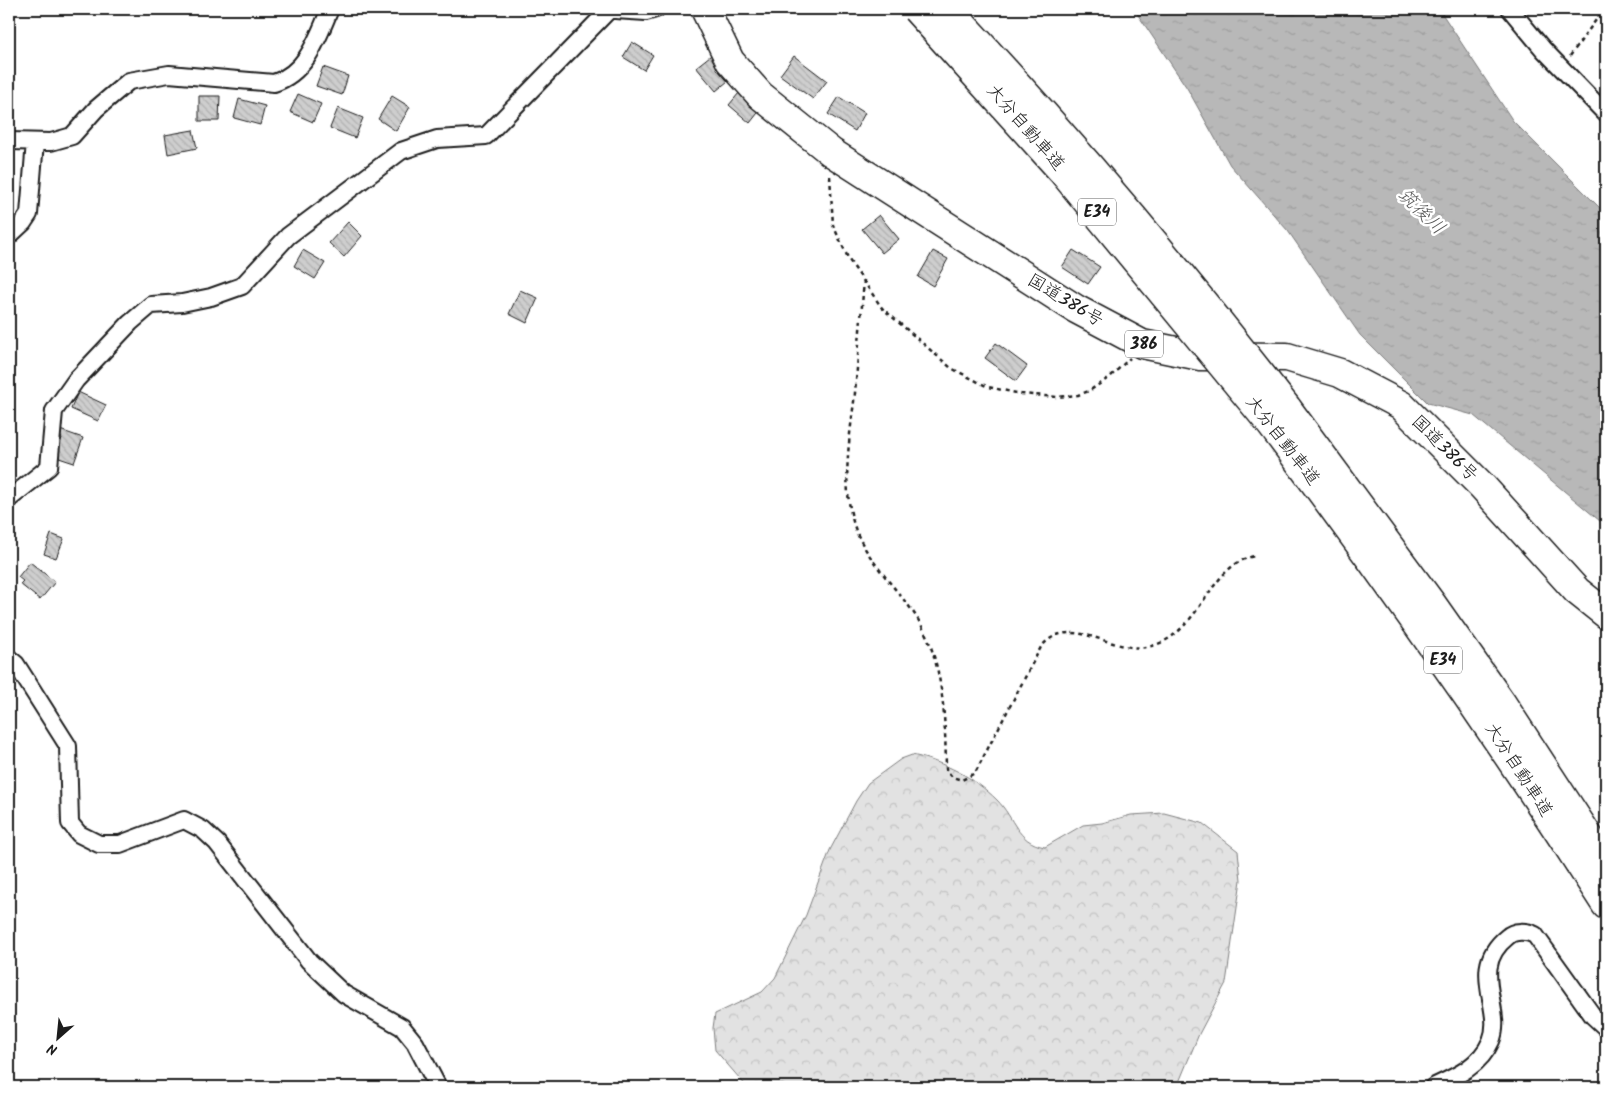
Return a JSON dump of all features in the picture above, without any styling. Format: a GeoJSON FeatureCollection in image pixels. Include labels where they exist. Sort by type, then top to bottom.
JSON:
{"type":"FeatureCollection","features":[{"type":"Feature","properties":{"kind":"highway","name":"国道386号"},"geometry":{"type":"LineString","coordinates":[[705,9],[730,61],[760,95],[831,152],[1076,309],[1142,344],[1200,356],[1287,357],[1340,373],[1401,405],[1483,487],[1577,591],[1606,614]]}},
{"type":"Feature","properties":{"kind":"highway","name":"大分自動車道"},"geometry":{"type":"LineString","coordinates":[[916,9],[1278,415],[1432,604],[1501,702],[1606,863]]}},
{"type":"Feature","properties":{"kind":"highway","name":"大分自動車道"},"geometry":{"type":"LineString","coordinates":[[948,9],[1073,147],[1220,322],[1344,521],[1481,713],[1606,905]]}},
{"type":"Feature","properties":{"kind":"street"},"geometry":{"type":"LineString","coordinates":[[9,141],[51,142],[72,136],[96,109],[129,81],[169,74],[274,83],[287,79],[302,67],[330,9]]}},
{"type":"Feature","properties":{"kind":"street"},"geometry":{"type":"LineString","coordinates":[[9,499],[49,467],[54,411],[76,380],[130,323],[151,305],[182,303],[210,297],[242,286],[288,236],[401,151],[437,139],[486,136],[604,10],[646,12],[656,9]]}},
{"type":"Feature","properties":{"kind":"street"},"geometry":{"type":"LineString","coordinates":[[1510,9],[1561,68],[1606,114]]}},
{"type":"Feature","properties":{"kind":"street"},"geometry":{"type":"LineString","coordinates":[[9,236],[23,223],[29,214],[35,142]]}},
{"type":"Feature","properties":{"kind":"street"},"geometry":{"type":"LineString","coordinates":[[9,658],[16,664],[68,746],[70,823],[79,834],[99,844],[120,844],[184,820],[203,830],[217,843],[309,961],[344,994],[402,1027],[415,1043],[438,1087]]}},
{"type":"Feature","properties":{"kind":"street"},"geometry":{"type":"LineString","coordinates":[[1433,1087],[1464,1072],[1481,1058],[1492,1040],[1495,1029],[1488,985],[1490,959],[1498,944],[1510,934],[1527,931],[1535,935],[1593,1016],[1606,1028]]}},
{"type":"Feature","properties":{"kind":"path"},"geometry":{"type":"LineString","coordinates":[[1561,68],[1604,9]]}},
{"type":"Feature","properties":{"kind":"path"},"geometry":{"type":"LineString","coordinates":[[831,152],[833,225],[850,260],[882,308],[950,368],[988,387],[1030,395],[1058,397],[1078,395],[1110,377],[1142,344]]}},
{"type":"Feature","properties":{"kind":"path"},"geometry":{"type":"LineString","coordinates":[[864,280],[846,477],[852,517],[854,526],[874,560],[912,610],[930,643],[942,693],[946,769],[952,777],[962,780],[975,773],[1041,646],[1048,639],[1069,631],[1128,649],[1147,648],[1168,641],[1186,627],[1228,569],[1242,559],[1254,556]]}},
{"type":"Feature","properties":{"kind":"green space"},"geometry":{"type":"Polygon","coordinates":[[[912,755],[947,766],[979,784],[1003,807],[1022,835],[1035,844],[1045,847],[1083,825],[1102,823],[1131,815],[1164,813],[1202,823],[1238,851],[1241,880],[1226,983],[1199,1034],[1177,1087],[747,1087],[715,1050],[713,1028],[715,1014],[762,992],[775,978],[806,915],[830,850],[856,801],[868,783],[901,759],[912,755]]]}},
{"type":"Feature","properties":{"kind":"water","name":"筑後川"},"geometry":{"type":"Polygon","coordinates":[[[1134,9],[1439,9],[1513,121],[1606,214],[1606,526],[1473,415],[1428,403],[1360,335],[1288,231],[1230,165],[1187,88],[1134,9]]]}},
{"type":"Feature","properties":{"kind":"building"},"geometry":{"type":"Polygon","coordinates":[[[632,42],[653,55],[644,70],[623,57],[632,42]]]}},
{"type":"Feature","properties":{"kind":"building"},"geometry":{"type":"Polygon","coordinates":[[[715,52],[734,76],[716,91],[696,67],[715,52]]]}},
{"type":"Feature","properties":{"kind":"building"},"geometry":{"type":"Polygon","coordinates":[[[794,56],[827,81],[813,99],[780,75],[794,56]]]}},
{"type":"Feature","properties":{"kind":"building"},"geometry":{"type":"Polygon","coordinates":[[[323,67],[348,76],[342,95],[316,86],[323,67]]]}},
{"type":"Feature","properties":{"kind":"building"},"geometry":{"type":"Polygon","coordinates":[[[744,87],[765,104],[750,123],[729,105],[744,87]]]}},
{"type":"Feature","properties":{"kind":"building"},"geometry":{"type":"Polygon","coordinates":[[[298,94],[321,104],[313,122],[290,112],[298,94]]]}},
{"type":"Feature","properties":{"kind":"building"},"geometry":{"type":"Polygon","coordinates":[[[199,96],[220,96],[219,121],[199,121],[199,96]]]}},
{"type":"Feature","properties":{"kind":"building"},"geometry":{"type":"Polygon","coordinates":[[[392,96],[410,107],[396,131],[378,119],[392,96]]]}},
{"type":"Feature","properties":{"kind":"building"},"geometry":{"type":"Polygon","coordinates":[[[839,97],[865,113],[855,131],[828,114],[839,97]]]}},
{"type":"Feature","properties":{"kind":"building"},"geometry":{"type":"Polygon","coordinates":[[[239,99],[265,106],[260,125],[234,118],[239,99]]]}},
{"type":"Feature","properties":{"kind":"building"},"geometry":{"type":"Polygon","coordinates":[[[338,108],[363,118],[355,138],[330,128],[338,108]]]}},
{"type":"Feature","properties":{"kind":"building"},"geometry":{"type":"Polygon","coordinates":[[[193,130],[197,148],[168,154],[165,135],[193,130]]]}},
{"type":"Feature","properties":{"kind":"building"},"geometry":{"type":"Polygon","coordinates":[[[879,215],[899,239],[882,253],[862,229],[879,215]]]}},
{"type":"Feature","properties":{"kind":"building"},"geometry":{"type":"Polygon","coordinates":[[[348,222],[362,236],[344,257],[329,243],[348,222]]]}},
{"type":"Feature","properties":{"kind":"building"},"geometry":{"type":"Polygon","coordinates":[[[303,250],[325,263],[315,279],[294,266],[303,250]]]}},
{"type":"Feature","properties":{"kind":"building"},"geometry":{"type":"Polygon","coordinates":[[[1073,250],[1100,267],[1088,284],[1062,267],[1073,250]]]}},
{"type":"Feature","properties":{"kind":"building"},"geometry":{"type":"Polygon","coordinates":[[[933,251],[948,259],[933,286],[918,277],[933,251]]]}},
{"type":"Feature","properties":{"kind":"building"},"geometry":{"type":"Polygon","coordinates":[[[520,290],[538,298],[527,323],[509,314],[520,290]]]}},
{"type":"Feature","properties":{"kind":"building"},"geometry":{"type":"Polygon","coordinates":[[[996,343],[1027,366],[1016,381],[985,358],[996,343]]]}},
{"type":"Feature","properties":{"kind":"building"},"geometry":{"type":"Polygon","coordinates":[[[78,392],[106,405],[98,421],[71,409],[78,392]]]}},
{"type":"Feature","properties":{"kind":"building"},"geometry":{"type":"Polygon","coordinates":[[[57,429],[83,438],[74,463],[56,457],[62,438],[55,435],[57,429]]]}},
{"type":"Feature","properties":{"kind":"building"},"geometry":{"type":"Polygon","coordinates":[[[51,534],[64,539],[56,558],[44,554],[51,534]]]}},
{"type":"Feature","properties":{"kind":"building"},"geometry":{"type":"Polygon","coordinates":[[[30,562],[55,582],[40,600],[20,584],[23,581],[18,577],[30,562]]]}}]}
